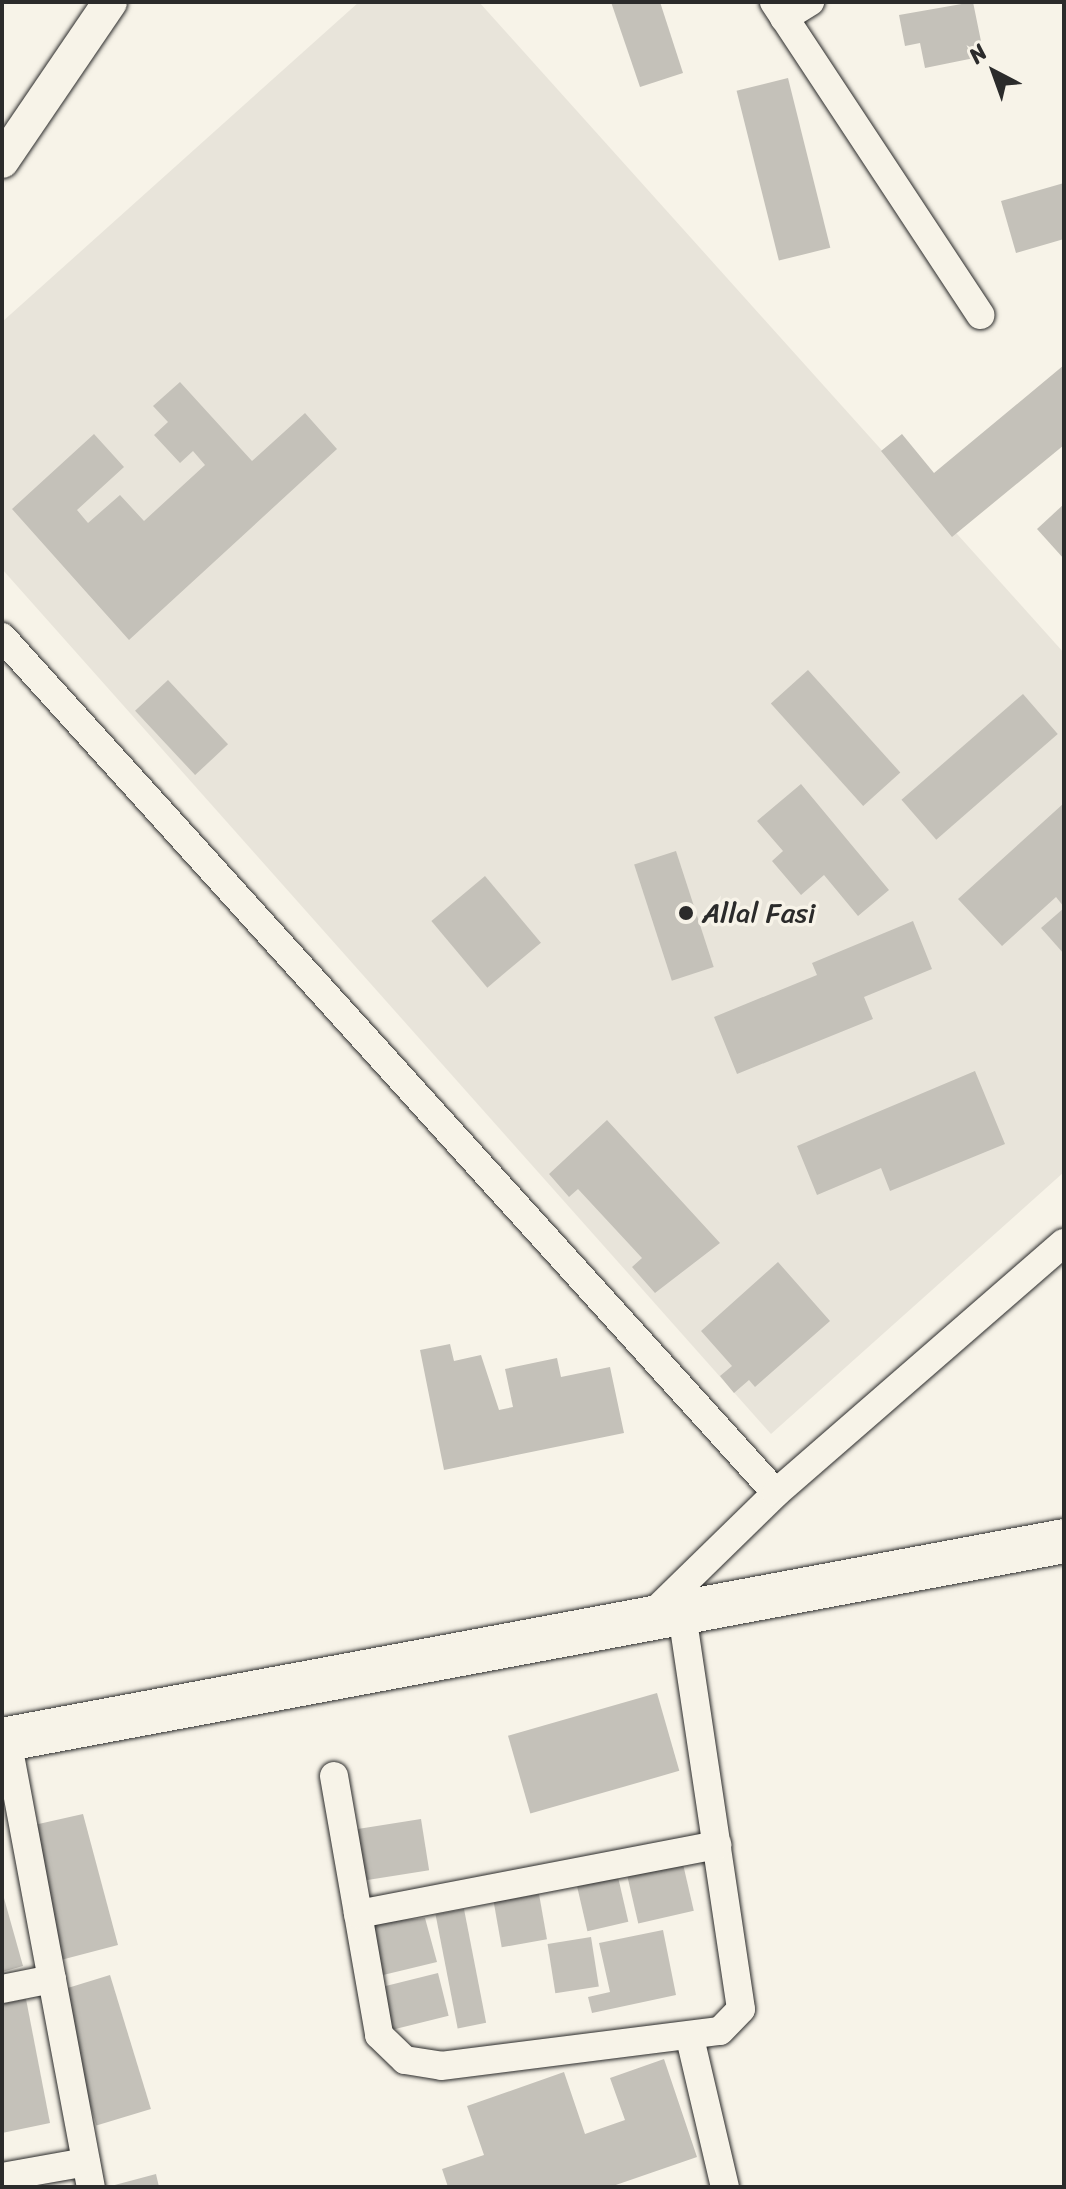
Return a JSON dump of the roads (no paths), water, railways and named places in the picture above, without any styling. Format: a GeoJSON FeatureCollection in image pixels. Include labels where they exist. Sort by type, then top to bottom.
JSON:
{"type":"FeatureCollection","features":[{"type":"Feature","properties":{"kind":"highway"},"geometry":{"type":"LineString","coordinates":[[4,1740],[1064,1541]]}},
{"type":"Feature","properties":{"kind":"street"},"geometry":{"type":"LineString","coordinates":[[2,161],[110,2]]}},
{"type":"Feature","properties":{"kind":"street"},"geometry":{"type":"LineString","coordinates":[[810,2],[779,10],[980,315]]}},
{"type":"Feature","properties":{"kind":"street"},"geometry":{"type":"LineString","coordinates":[[2,637],[776,1493]]}},
{"type":"Feature","properties":{"kind":"street"},"geometry":{"type":"LineString","coordinates":[[334,1776],[379,2035],[405,2060],[441,2066],[690,2038],[720,2031],[741,2009],[717,1845],[663,1618],[776,1493],[1064,1243]]}},
{"type":"Feature","properties":{"kind":"street"},"geometry":{"type":"LineString","coordinates":[[2,2177],[88,2175],[4,1740]]}},
{"type":"Feature","properties":{"kind":"street"},"geometry":{"type":"LineString","coordinates":[[358,1914],[717,1845]]}},
{"type":"Feature","properties":{"kind":"street"},"geometry":{"type":"LineString","coordinates":[[2,1989],[52,1979]]}},
{"type":"Feature","properties":{"kind":"street"},"geometry":{"type":"LineString","coordinates":[[690,2038],[725,2187]]}},
{"type":"Feature","properties":{"kind":"place","name":"Allal Fasi"},"geometry":{"type":"Point","coordinates":[686,913]}}]}
